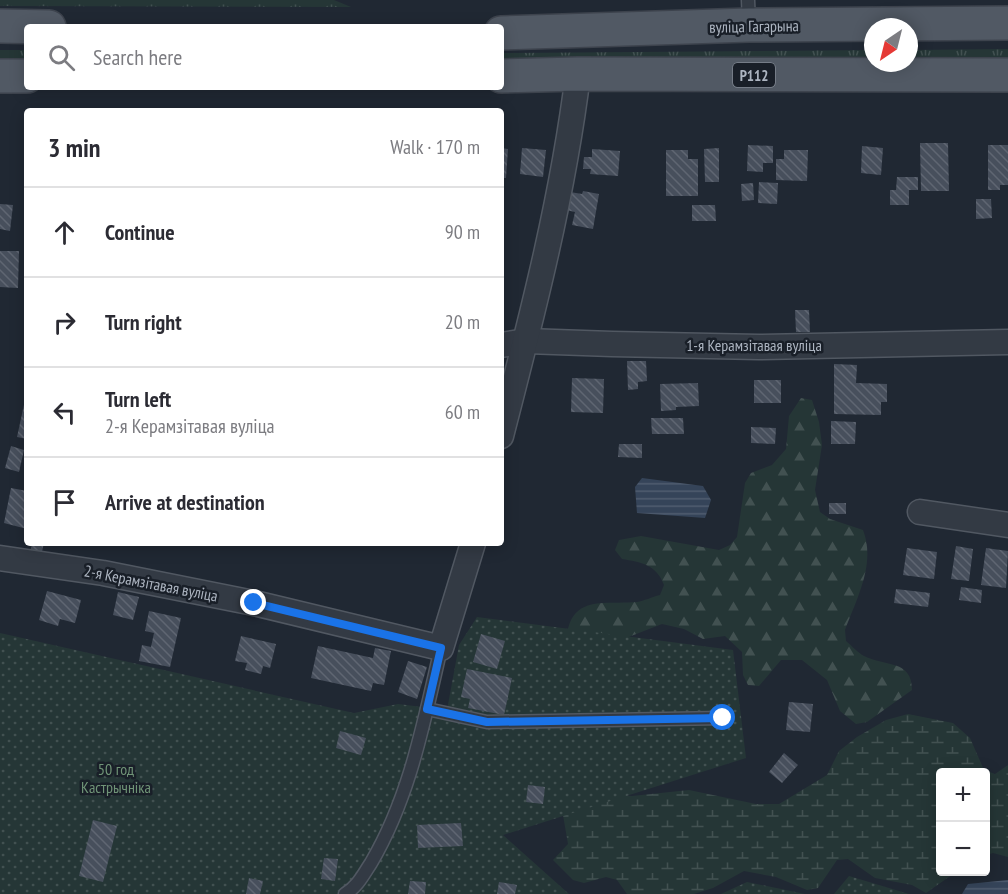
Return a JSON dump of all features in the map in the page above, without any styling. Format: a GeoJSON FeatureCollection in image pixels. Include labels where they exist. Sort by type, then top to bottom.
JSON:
{"type":"FeatureCollection","features":[{"type":"Feature","properties":{"kind":"main road","name":"вуліца Гагарына"},"geometry":{"type":"LineString","coordinates":[[504,33],[748,13],[1008,23]]}},
{"type":"Feature","properties":{"kind":"main road"},"geometry":{"type":"LineString","coordinates":[[0,26],[24,26]]}},
{"type":"Feature","properties":{"kind":"main road","name":"Р112"},"geometry":{"type":"LineString","coordinates":[[504,76],[1008,75]]}},
{"type":"Feature","properties":{"kind":"main road"},"geometry":{"type":"LineString","coordinates":[[0,76],[24,76]]}},
{"type":"Feature","properties":{"kind":"street"},"geometry":{"type":"LineString","coordinates":[[504,424],[526,341],[559,197],[578,74]]}},
{"type":"Feature","properties":{"kind":"street","name":"1-я Керамзітавая вуліца"},"geometry":{"type":"LineString","coordinates":[[504,345],[526,341],[759,346],[1008,342]]}},
{"type":"Feature","properties":{"kind":"street"},"geometry":{"type":"LineString","coordinates":[[920,512],[1008,525]]}},
{"type":"Feature","properties":{"kind":"street"},"geometry":{"type":"LineString","coordinates":[[441,648],[472,546]]}},
{"type":"Feature","properties":{"kind":"street","name":"2-я Керамзітавая вуліца"},"geometry":{"type":"LineString","coordinates":[[0,558],[103,573],[243,601],[441,648]]}},
{"type":"Feature","properties":{"kind":"lane"},"geometry":{"type":"LineString","coordinates":[[345,894],[359,891],[407,784],[441,648]]}},
{"type":"Feature","properties":{"kind":"lane"},"geometry":{"type":"LineString","coordinates":[[427,709],[487,722],[723,718]]}},
{"type":"Feature","properties":{"kind":"green space"},"geometry":{"type":"Polygon","coordinates":[[[0,0],[334,0],[351,7],[0,6],[0,0]]]}},
{"type":"Feature","properties":{"kind":"green space"},"geometry":{"type":"Polygon","coordinates":[[[1008,49],[1008,58],[918,59],[918,50],[1008,49]]]}},
{"type":"Feature","properties":{"kind":"green space"},"geometry":{"type":"Polygon","coordinates":[[[0,50],[24,50],[24,62],[0,61],[0,50]]]}},
{"type":"Feature","properties":{"kind":"green space"},"geometry":{"type":"Polygon","coordinates":[[[864,50],[864,60],[504,64],[504,53],[864,50]]]}},
{"type":"Feature","properties":{"kind":"green space"},"geometry":{"type":"Polygon","coordinates":[[[801,398],[812,400],[819,422],[822,445],[815,490],[820,512],[830,519],[863,530],[866,542],[866,568],[845,630],[846,641],[864,656],[902,669],[911,680],[912,690],[867,722],[856,724],[840,711],[827,680],[802,660],[781,660],[759,686],[748,685],[743,675],[742,652],[725,636],[703,639],[684,629],[662,624],[590,652],[567,634],[570,621],[584,607],[603,603],[637,602],[660,595],[664,585],[661,578],[653,569],[642,563],[622,559],[615,550],[619,540],[641,536],[719,550],[730,545],[737,537],[745,483],[751,473],[772,465],[786,449],[789,416],[801,398]]]}},
{"type":"Feature","properties":{"kind":"green space","name":"50 год Кастрычніка"},"geometry":{"type":"Polygon","coordinates":[[[477,617],[733,650],[746,758],[503,835],[569,894],[0,894],[0,633],[354,713],[398,704],[447,710],[459,645],[477,617]]]}},
{"type":"Feature","properties":{"kind":"green space"},"geometry":{"type":"Polygon","coordinates":[[[908,714],[953,723],[970,738],[983,768],[936,768],[936,876],[950,876],[926,893],[912,885],[875,878],[848,859],[837,860],[818,888],[807,890],[776,877],[744,871],[713,888],[694,894],[627,894],[617,880],[606,877],[584,883],[573,880],[553,860],[568,844],[563,815],[598,793],[632,796],[689,790],[756,804],[779,804],[827,775],[839,751],[886,720],[908,714]]]}},
{"type":"Feature","properties":{"kind":"green space"},"geometry":{"type":"Polygon","coordinates":[[[1008,765],[1008,857],[990,854],[990,772],[995,774],[1008,765]]]}},
{"type":"Feature","properties":{"kind":"green space"},"geometry":{"type":"Polygon","coordinates":[[[849,876],[909,894],[834,894],[849,876]]]}},
{"type":"Feature","properties":{"kind":"green space"},"geometry":{"type":"Polygon","coordinates":[[[747,882],[805,894],[721,894],[747,882]]]}},
{"type":"Feature","properties":{"kind":"water"},"geometry":{"type":"Polygon","coordinates":[[[642,478],[703,486],[711,500],[705,518],[637,513],[635,487],[642,478]]]}},
{"type":"Feature","properties":{"kind":"water"},"geometry":{"type":"Polygon","coordinates":[[[1008,880],[1008,894],[962,894],[968,884],[1008,880]]]}},
{"type":"Feature","properties":{"kind":"building"},"geometry":{"type":"Polygon","coordinates":[[[920,143],[948,143],[949,191],[921,191],[920,143]]]}},
{"type":"Feature","properties":{"kind":"building"},"geometry":{"type":"Polygon","coordinates":[[[748,145],[773,146],[773,163],[763,163],[763,172],[747,171],[748,145]]]}},
{"type":"Feature","properties":{"kind":"building"},"geometry":{"type":"Polygon","coordinates":[[[988,145],[1008,145],[1008,185],[1000,185],[1000,190],[988,190],[988,145]]]}},
{"type":"Feature","properties":{"kind":"building"},"geometry":{"type":"Polygon","coordinates":[[[862,146],[883,148],[881,175],[861,173],[862,146]]]}},
{"type":"Feature","properties":{"kind":"building"},"geometry":{"type":"Polygon","coordinates":[[[504,148],[508,149],[506,178],[504,178],[504,148]]]}},
{"type":"Feature","properties":{"kind":"building"},"geometry":{"type":"Polygon","coordinates":[[[522,148],[546,150],[543,177],[520,174],[522,148]]]}},
{"type":"Feature","properties":{"kind":"building"},"geometry":{"type":"Polygon","coordinates":[[[719,148],[719,182],[705,182],[704,149],[719,148]]]}},
{"type":"Feature","properties":{"kind":"building"},"geometry":{"type":"Polygon","coordinates":[[[592,149],[620,151],[618,176],[590,174],[591,169],[583,169],[584,157],[592,157],[592,149]]]}},
{"type":"Feature","properties":{"kind":"building"},"geometry":{"type":"Polygon","coordinates":[[[666,150],[688,150],[688,159],[698,159],[698,196],[666,196],[666,150]]]}},
{"type":"Feature","properties":{"kind":"building"},"geometry":{"type":"Polygon","coordinates":[[[784,150],[808,150],[807,181],[776,180],[776,159],[784,159],[784,150]]]}},
{"type":"Feature","properties":{"kind":"building"},"geometry":{"type":"Polygon","coordinates":[[[897,177],[918,177],[918,190],[909,190],[909,205],[890,205],[890,190],[896,190],[897,177]]]}},
{"type":"Feature","properties":{"kind":"building"},"geometry":{"type":"Polygon","coordinates":[[[759,182],[778,183],[777,204],[758,203],[759,182]]]}},
{"type":"Feature","properties":{"kind":"building"},"geometry":{"type":"Polygon","coordinates":[[[753,183],[754,200],[742,201],[741,184],[753,183]]]}},
{"type":"Feature","properties":{"kind":"building"},"geometry":{"type":"Polygon","coordinates":[[[583,191],[599,194],[593,229],[572,225],[575,212],[566,210],[570,192],[582,194],[583,191]]]}},
{"type":"Feature","properties":{"kind":"building"},"geometry":{"type":"Polygon","coordinates":[[[976,199],[991,199],[992,218],[976,219],[976,199]]]}},
{"type":"Feature","properties":{"kind":"building"},"geometry":{"type":"Polygon","coordinates":[[[0,204],[13,205],[10,231],[0,229],[0,204]]]}},
{"type":"Feature","properties":{"kind":"building"},"geometry":{"type":"Polygon","coordinates":[[[692,205],[715,205],[716,221],[692,221],[692,205]]]}},
{"type":"Feature","properties":{"kind":"building"},"geometry":{"type":"Polygon","coordinates":[[[0,251],[19,251],[18,288],[0,287],[0,251]]]}},
{"type":"Feature","properties":{"kind":"building"},"geometry":{"type":"Polygon","coordinates":[[[795,310],[809,310],[810,332],[796,332],[795,310]]]}},
{"type":"Feature","properties":{"kind":"building"},"geometry":{"type":"Polygon","coordinates":[[[627,361],[646,361],[647,381],[638,382],[638,389],[628,390],[627,361]]]}},
{"type":"Feature","properties":{"kind":"building"},"geometry":{"type":"Polygon","coordinates":[[[834,364],[857,365],[856,383],[887,384],[887,402],[881,402],[881,415],[834,414],[834,364]]]}},
{"type":"Feature","properties":{"kind":"building"},"geometry":{"type":"Polygon","coordinates":[[[572,378],[604,379],[603,413],[571,412],[572,378]]]}},
{"type":"Feature","properties":{"kind":"building"},"geometry":{"type":"Polygon","coordinates":[[[754,380],[781,380],[781,403],[754,403],[754,380]]]}},
{"type":"Feature","properties":{"kind":"building"},"geometry":{"type":"Polygon","coordinates":[[[698,383],[699,406],[676,407],[676,410],[661,411],[660,384],[698,383]]]}},
{"type":"Feature","properties":{"kind":"building"},"geometry":{"type":"Polygon","coordinates":[[[24,405],[24,438],[17,437],[24,405]]]}},
{"type":"Feature","properties":{"kind":"building"},"geometry":{"type":"Polygon","coordinates":[[[651,418],[683,418],[684,434],[652,434],[651,418]]]}},
{"type":"Feature","properties":{"kind":"building"},"geometry":{"type":"Polygon","coordinates":[[[831,421],[856,422],[855,444],[831,444],[831,421]]]}},
{"type":"Feature","properties":{"kind":"building"},"geometry":{"type":"Polygon","coordinates":[[[751,427],[776,428],[775,444],[751,443],[751,427]]]}},
{"type":"Feature","properties":{"kind":"building"},"geometry":{"type":"Polygon","coordinates":[[[619,444],[642,444],[642,458],[618,457],[619,444]]]}},
{"type":"Feature","properties":{"kind":"building"},"geometry":{"type":"Polygon","coordinates":[[[11,446],[24,450],[19,472],[5,468],[11,446]]]}},
{"type":"Feature","properties":{"kind":"building"},"geometry":{"type":"Polygon","coordinates":[[[11,488],[24,490],[24,528],[4,523],[11,488]]]}},
{"type":"Feature","properties":{"kind":"building"},"geometry":{"type":"Polygon","coordinates":[[[829,503],[846,503],[846,514],[829,514],[829,503]]]}},
{"type":"Feature","properties":{"kind":"building"},"geometry":{"type":"Polygon","coordinates":[[[31,546],[43,546],[41,556],[30,553],[31,546]]]}},
{"type":"Feature","properties":{"kind":"building"},"geometry":{"type":"Polygon","coordinates":[[[956,546],[973,549],[969,581],[951,579],[956,546]]]}},
{"type":"Feature","properties":{"kind":"building"},"geometry":{"type":"Polygon","coordinates":[[[907,548],[937,552],[934,579],[903,575],[907,548]]]}},
{"type":"Feature","properties":{"kind":"building"},"geometry":{"type":"Polygon","coordinates":[[[986,548],[1008,551],[1006,588],[981,585],[986,548]]]}},
{"type":"Feature","properties":{"kind":"building"},"geometry":{"type":"Polygon","coordinates":[[[961,587],[982,590],[981,603],[959,600],[961,587]]]}},
{"type":"Feature","properties":{"kind":"building"},"geometry":{"type":"Polygon","coordinates":[[[896,589],[930,593],[928,607],[894,603],[896,589]]]}},
{"type":"Feature","properties":{"kind":"building"},"geometry":{"type":"Polygon","coordinates":[[[47,591],[81,600],[75,623],[60,619],[58,626],[39,620],[47,591]]]}},
{"type":"Feature","properties":{"kind":"building"},"geometry":{"type":"Polygon","coordinates":[[[118,592],[139,597],[133,620],[113,615],[118,592]]]}},
{"type":"Feature","properties":{"kind":"building"},"geometry":{"type":"Polygon","coordinates":[[[149,611],[181,618],[170,667],[139,661],[142,645],[151,647],[154,633],[145,631],[149,611]]]}},
{"type":"Feature","properties":{"kind":"building"},"geometry":{"type":"Polygon","coordinates":[[[481,634],[505,641],[497,669],[473,662],[481,634]]]}},
{"type":"Feature","properties":{"kind":"building"},"geometry":{"type":"Polygon","coordinates":[[[241,636],[276,644],[270,668],[263,666],[261,674],[245,670],[247,663],[235,661],[241,636]]]}},
{"type":"Feature","properties":{"kind":"building"},"geometry":{"type":"Polygon","coordinates":[[[318,646],[373,658],[375,648],[391,651],[384,685],[373,683],[371,691],[311,678],[318,646]]]}},
{"type":"Feature","properties":{"kind":"building"},"geometry":{"type":"Polygon","coordinates":[[[408,661],[427,667],[417,699],[398,692],[408,661]]]}},
{"type":"Feature","properties":{"kind":"building"},"geometry":{"type":"Polygon","coordinates":[[[467,669],[512,678],[504,715],[468,708],[470,699],[461,697],[467,669]]]}},
{"type":"Feature","properties":{"kind":"building"},"geometry":{"type":"Polygon","coordinates":[[[789,702],[813,704],[810,732],[786,730],[789,702]]]}},
{"type":"Feature","properties":{"kind":"building"},"geometry":{"type":"Polygon","coordinates":[[[340,731],[366,738],[361,755],[336,748],[340,731]]]}},
{"type":"Feature","properties":{"kind":"building"},"geometry":{"type":"Polygon","coordinates":[[[784,753],[798,765],[782,783],[769,772],[784,753]]]}},
{"type":"Feature","properties":{"kind":"building"},"geometry":{"type":"Polygon","coordinates":[[[528,785],[545,787],[543,804],[526,802],[528,785]]]}},
{"type":"Feature","properties":{"kind":"building"},"geometry":{"type":"Polygon","coordinates":[[[93,820],[117,826],[103,882],[79,876],[93,820]]]}},
{"type":"Feature","properties":{"kind":"building"},"geometry":{"type":"Polygon","coordinates":[[[461,823],[463,846],[418,848],[417,825],[461,823]]]}},
{"type":"Feature","properties":{"kind":"building"},"geometry":{"type":"Polygon","coordinates":[[[324,858],[338,859],[335,881],[321,879],[324,858]]]}},
{"type":"Feature","properties":{"kind":"building"},"geometry":{"type":"Polygon","coordinates":[[[249,878],[263,881],[260,894],[246,894],[249,878]]]}},
{"type":"Feature","properties":{"kind":"building"},"geometry":{"type":"Polygon","coordinates":[[[410,881],[426,882],[425,894],[408,894],[410,881]]]}},
{"type":"Feature","properties":{"kind":"building"},"geometry":{"type":"Polygon","coordinates":[[[499,882],[517,885],[515,894],[497,894],[499,882]]]}},
{"type":"Feature","properties":{"kind":"route"},"geometry":{"type":"LineString","coordinates":[[254,603],[441,648],[427,709],[487,722],[723,718]]}}]}
